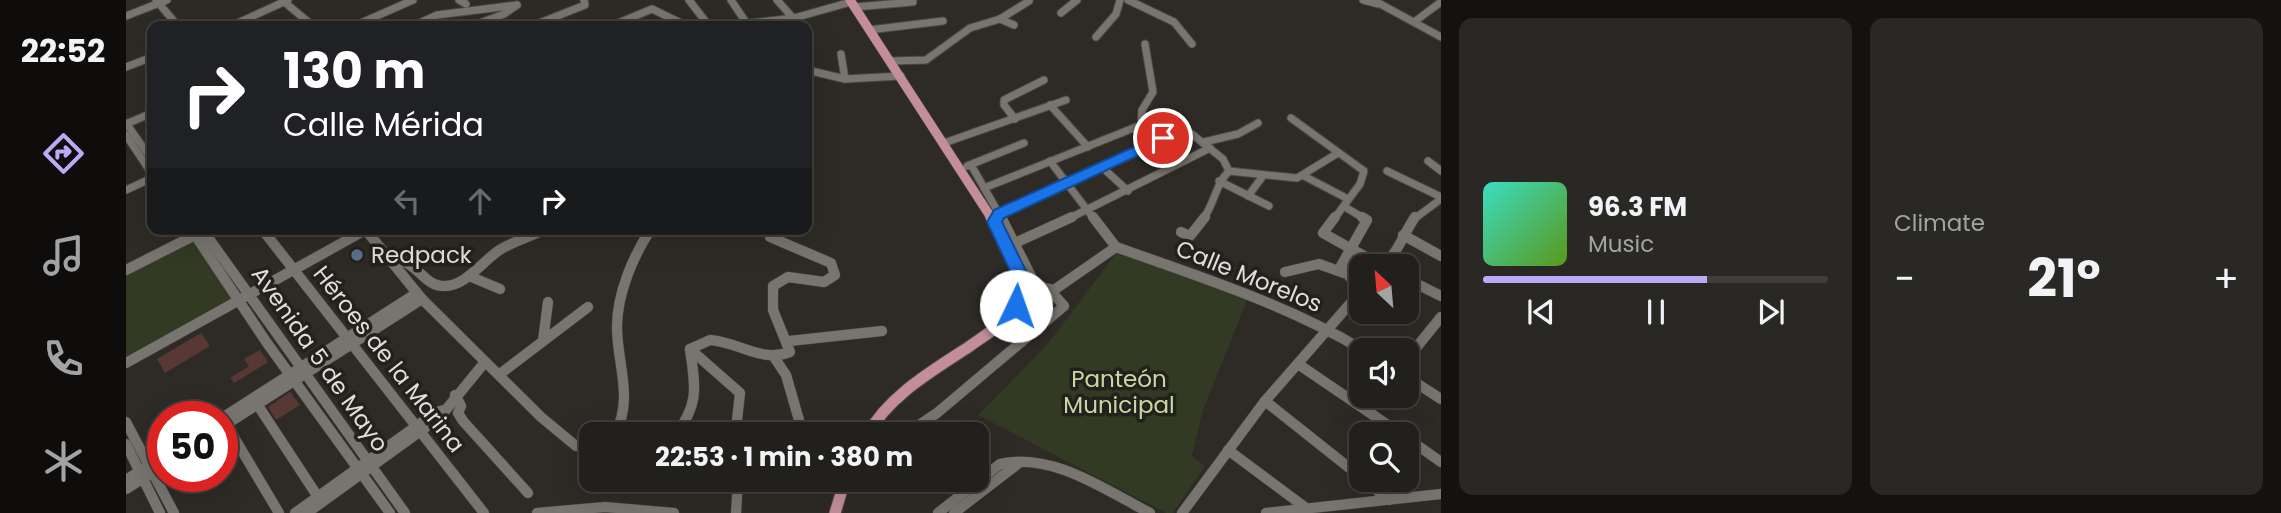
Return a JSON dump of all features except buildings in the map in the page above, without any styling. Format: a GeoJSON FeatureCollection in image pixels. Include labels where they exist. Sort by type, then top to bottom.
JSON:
{"type":"FeatureCollection","features":[{"type":"Feature","properties":{"kind":"main road"},"geometry":{"type":"LineString","coordinates":[[852,3],[960,168],[997,218],[1011,245],[1019,273],[1016,306],[996,328],[915,383],[876,422]]}},
{"type":"Feature","properties":{"kind":"main road"},"geometry":{"type":"LineString","coordinates":[[835,513],[841,492]]}},
{"type":"Feature","properties":{"kind":"street"},"geometry":{"type":"LineString","coordinates":[[126,16],[157,1],[167,0]]}},
{"type":"Feature","properties":{"kind":"street"},"geometry":{"type":"LineString","coordinates":[[459,0],[466,4]]}},
{"type":"Feature","properties":{"kind":"street"},"geometry":{"type":"LineString","coordinates":[[541,21],[585,5],[584,0]]}},
{"type":"Feature","properties":{"kind":"street"},"geometry":{"type":"LineString","coordinates":[[689,0],[705,21]]}},
{"type":"Feature","properties":{"kind":"street"},"geometry":{"type":"LineString","coordinates":[[731,0],[742,21]]}},
{"type":"Feature","properties":{"kind":"street"},"geometry":{"type":"LineString","coordinates":[[777,0],[794,19]]}},
{"type":"Feature","properties":{"kind":"street"},"geometry":{"type":"LineString","coordinates":[[1061,13],[1077,0]]}},
{"type":"Feature","properties":{"kind":"street"},"geometry":{"type":"LineString","coordinates":[[1096,37],[1118,11],[1120,0]]}},
{"type":"Feature","properties":{"kind":"street"},"geometry":{"type":"LineString","coordinates":[[1128,0],[1182,27],[1192,44]]}},
{"type":"Feature","properties":{"kind":"street"},"geometry":{"type":"LineString","coordinates":[[1363,0],[1376,2],[1441,37]]}},
{"type":"Feature","properties":{"kind":"street"},"geometry":{"type":"LineString","coordinates":[[157,1],[174,21]]}},
{"type":"Feature","properties":{"kind":"street"},"geometry":{"type":"LineString","coordinates":[[240,21],[285,1],[307,21]]}},
{"type":"Feature","properties":{"kind":"street"},"geometry":{"type":"LineString","coordinates":[[365,21],[410,1]]}},
{"type":"Feature","properties":{"kind":"street"},"geometry":{"type":"LineString","coordinates":[[891,61],[926,60],[970,28],[1000,19],[1029,1]]}},
{"type":"Feature","properties":{"kind":"street"},"geometry":{"type":"LineString","coordinates":[[760,21],[794,19],[852,3],[913,2]]}},
{"type":"Feature","properties":{"kind":"street"},"geometry":{"type":"LineString","coordinates":[[1414,22],[1441,2]]}},
{"type":"Feature","properties":{"kind":"street"},"geometry":{"type":"LineString","coordinates":[[566,3],[573,10]]}},
{"type":"Feature","properties":{"kind":"street"},"geometry":{"type":"LineString","coordinates":[[424,21],[437,15],[517,5],[504,14],[485,21]]}},
{"type":"Feature","properties":{"kind":"street"},"geometry":{"type":"LineString","coordinates":[[622,21],[649,9],[674,21]]}},
{"type":"Feature","properties":{"kind":"street"},"geometry":{"type":"LineString","coordinates":[[1000,19],[1014,25]]}},
{"type":"Feature","properties":{"kind":"street"},"geometry":{"type":"LineString","coordinates":[[869,30],[913,27],[943,21]]}},
{"type":"Feature","properties":{"kind":"street"},"geometry":{"type":"LineString","coordinates":[[984,188],[1141,125],[1142,110],[1153,92],[1145,44]]}},
{"type":"Feature","properties":{"kind":"street"},"geometry":{"type":"LineString","coordinates":[[841,54],[845,79]]}},
{"type":"Feature","properties":{"kind":"street"},"geometry":{"type":"LineString","coordinates":[[126,65],[147,57]]}},
{"type":"Feature","properties":{"kind":"street"},"geometry":{"type":"LineString","coordinates":[[812,71],[845,79],[901,76]]}},
{"type":"Feature","properties":{"kind":"street"},"geometry":{"type":"LineString","coordinates":[[1015,119],[1004,105],[1004,100],[1044,80]]}},
{"type":"Feature","properties":{"kind":"street"},"geometry":{"type":"LineString","coordinates":[[944,143],[1066,100]]}},
{"type":"Feature","properties":{"kind":"street"},"geometry":{"type":"LineString","coordinates":[[1050,105],[1088,147]]}},
{"type":"Feature","properties":{"kind":"street"},"geometry":{"type":"LineString","coordinates":[[147,115],[126,123],[147,153]]}},
{"type":"Feature","properties":{"kind":"street"},"geometry":{"type":"LineString","coordinates":[[1291,118],[1364,171],[1360,184],[1323,233],[1362,254]]}},
{"type":"Feature","properties":{"kind":"street"},"geometry":{"type":"LineString","coordinates":[[1036,286],[1011,245],[1128,191],[1207,145],[1238,134],[1258,123]]}},
{"type":"Feature","properties":{"kind":"street"},"geometry":{"type":"LineString","coordinates":[[971,165],[997,218],[1183,127],[1223,159],[1229,171]]}},
{"type":"Feature","properties":{"kind":"street"},"geometry":{"type":"LineString","coordinates":[[126,135],[147,167]]}},
{"type":"Feature","properties":{"kind":"street"},"geometry":{"type":"LineString","coordinates":[[960,168],[1024,143]]}},
{"type":"Feature","properties":{"kind":"street"},"geometry":{"type":"LineString","coordinates":[[1229,171],[1297,178],[1338,153]]}},
{"type":"Feature","properties":{"kind":"street"},"geometry":{"type":"LineString","coordinates":[[1441,156],[1428,161],[1441,171]]}},
{"type":"Feature","properties":{"kind":"street"},"geometry":{"type":"LineString","coordinates":[[1018,282],[1050,290],[1058,288],[1116,247],[1050,161]]}},
{"type":"Feature","properties":{"kind":"street"},"geometry":{"type":"LineString","coordinates":[[1103,168],[1128,191]]}},
{"type":"Feature","properties":{"kind":"street"},"geometry":{"type":"LineString","coordinates":[[1181,232],[1190,236],[1210,210],[1219,181],[1229,171]]}},
{"type":"Feature","properties":{"kind":"street"},"geometry":{"type":"LineString","coordinates":[[1387,171],[1441,200]]}},
{"type":"Feature","properties":{"kind":"street"},"geometry":{"type":"LineString","coordinates":[[1248,196],[1263,176]]}},
{"type":"Feature","properties":{"kind":"street"},"geometry":{"type":"LineString","coordinates":[[1304,176],[1367,220],[1341,266],[1349,278]]}},
{"type":"Feature","properties":{"kind":"street"},"geometry":{"type":"LineString","coordinates":[[126,188],[147,178]]}},
{"type":"Feature","properties":{"kind":"street"},"geometry":{"type":"LineString","coordinates":[[1219,181],[1269,206]]}},
{"type":"Feature","properties":{"kind":"street"},"geometry":{"type":"LineString","coordinates":[[1396,254],[1403,235],[1417,214],[1441,200]]}},
{"type":"Feature","properties":{"kind":"street"},"geometry":{"type":"LineString","coordinates":[[126,264],[187,235]]}},
{"type":"Feature","properties":{"kind":"street"},"geometry":{"type":"LineString","coordinates":[[126,270],[189,235]]}},
{"type":"Feature","properties":{"kind":"street","name":"Avenida 5 de Mayo"},"geometry":{"type":"LineString","coordinates":[[202,235],[245,297],[292,377],[390,513]]}},
{"type":"Feature","properties":{"kind":"street","name":"Héroes de la Marina"},"geometry":{"type":"LineString","coordinates":[[267,235],[484,513]]}},
{"type":"Feature","properties":{"kind":"street"},"geometry":{"type":"LineString","coordinates":[[126,363],[356,235]]}},
{"type":"Feature","properties":{"kind":"street"},"geometry":{"type":"LineString","coordinates":[[371,235],[420,296],[485,362],[500,374],[541,418],[579,446]]}},
{"type":"Feature","properties":{"kind":"street"},"geometry":{"type":"LineString","coordinates":[[391,259],[404,259],[436,285],[444,287],[469,276],[500,250],[533,235]]}},
{"type":"Feature","properties":{"kind":"street"},"geometry":{"type":"LineString","coordinates":[[623,422],[624,372],[617,324],[638,245],[646,235]]}},
{"type":"Feature","properties":{"kind":"street"},"geometry":{"type":"LineString","coordinates":[[1403,235],[1441,256]]}},
{"type":"Feature","properties":{"kind":"street"},"geometry":{"type":"LineString","coordinates":[[690,349],[698,342],[712,338],[774,357],[790,352],[789,341],[773,310],[774,286],[788,277],[824,282],[835,275],[831,263],[771,237]]}},
{"type":"Feature","properties":{"kind":"street","name":"Calle Morelos"},"geometry":{"type":"LineString","coordinates":[[1116,247],[1242,292],[1328,329],[1349,342]]}},
{"type":"Feature","properties":{"kind":"street"},"geometry":{"type":"LineString","coordinates":[[1285,272],[1299,271],[1319,264],[1344,273]]}},
{"type":"Feature","properties":{"kind":"street"},"geometry":{"type":"LineString","coordinates":[[469,276],[477,282],[500,289]]}},
{"type":"Feature","properties":{"kind":"street"},"geometry":{"type":"LineString","coordinates":[[1419,285],[1441,296]]}},
{"type":"Feature","properties":{"kind":"street"},"geometry":{"type":"LineString","coordinates":[[924,422],[1064,306],[1050,290]]}},
{"type":"Feature","properties":{"kind":"street"},"geometry":{"type":"LineString","coordinates":[[238,413],[420,296]]}},
{"type":"Feature","properties":{"kind":"street"},"geometry":{"type":"LineString","coordinates":[[543,342],[548,302]]}},
{"type":"Feature","properties":{"kind":"street"},"geometry":{"type":"LineString","coordinates":[[1182,513],[1265,401],[1349,305]]}},
{"type":"Feature","properties":{"kind":"street"},"geometry":{"type":"LineString","coordinates":[[500,374],[588,307]]}},
{"type":"Feature","properties":{"kind":"street"},"geometry":{"type":"LineString","coordinates":[[1419,344],[1441,317]]}},
{"type":"Feature","properties":{"kind":"street"},"geometry":{"type":"LineString","coordinates":[[789,341],[882,331]]}},
{"type":"Feature","properties":{"kind":"street","name":"Avenida 5 de Mayo"},"geometry":{"type":"LineString","coordinates":[[272,340],[302,371],[405,513]]}},
{"type":"Feature","properties":{"kind":"street"},"geometry":{"type":"LineString","coordinates":[[685,422],[696,392],[690,349]]}},
{"type":"Feature","properties":{"kind":"street"},"geometry":{"type":"LineString","coordinates":[[690,349],[740,393],[737,422]]}},
{"type":"Feature","properties":{"kind":"street"},"geometry":{"type":"LineString","coordinates":[[774,357],[786,375],[800,422]]}},
{"type":"Feature","properties":{"kind":"street"},"geometry":{"type":"LineString","coordinates":[[307,513],[369,464],[440,417],[455,395],[485,362]]}},
{"type":"Feature","properties":{"kind":"street"},"geometry":{"type":"LineString","coordinates":[[1298,363],[1384,422]]}},
{"type":"Feature","properties":{"kind":"street"},"geometry":{"type":"LineString","coordinates":[[238,415],[257,404],[292,377]]}},
{"type":"Feature","properties":{"kind":"street"},"geometry":{"type":"LineString","coordinates":[[1419,385],[1441,399]]}},
{"type":"Feature","properties":{"kind":"street"},"geometry":{"type":"LineString","coordinates":[[455,395],[461,406],[458,413],[463,421],[528,493]]}},
{"type":"Feature","properties":{"kind":"street"},"geometry":{"type":"LineString","coordinates":[[1265,401],[1349,468]]}},
{"type":"Feature","properties":{"kind":"street"},"geometry":{"type":"LineString","coordinates":[[257,404],[318,497]]}},
{"type":"Feature","properties":{"kind":"street"},"geometry":{"type":"LineString","coordinates":[[126,422],[160,513]]}},
{"type":"Feature","properties":{"kind":"street"},"geometry":{"type":"LineString","coordinates":[[126,444],[174,513]]}},
{"type":"Feature","properties":{"kind":"street"},"geometry":{"type":"LineString","coordinates":[[1419,446],[1441,462]]}},
{"type":"Feature","properties":{"kind":"street"},"geometry":{"type":"LineString","coordinates":[[238,447],[279,513]]}},
{"type":"Feature","properties":{"kind":"street"},"geometry":{"type":"LineString","coordinates":[[1228,450],[1306,508]]}},
{"type":"Feature","properties":{"kind":"street"},"geometry":{"type":"LineString","coordinates":[[954,513],[1019,463]]}},
{"type":"Feature","properties":{"kind":"street"},"geometry":{"type":"LineString","coordinates":[[939,513],[1000,464],[1019,463],[1058,467],[1150,513]]}},
{"type":"Feature","properties":{"kind":"street"},"geometry":{"type":"LineString","coordinates":[[126,480],[145,472]]}},
{"type":"Feature","properties":{"kind":"street"},"geometry":{"type":"LineString","coordinates":[[126,489],[145,472]]}},
{"type":"Feature","properties":{"kind":"street"},"geometry":{"type":"LineString","coordinates":[[295,513],[359,472]]}},
{"type":"Feature","properties":{"kind":"street"},"geometry":{"type":"LineString","coordinates":[[736,513],[737,492]]}},
{"type":"Feature","properties":{"kind":"street"},"geometry":{"type":"LineString","coordinates":[[1379,492],[1389,500]]}},
{"type":"Feature","properties":{"kind":"street"},"geometry":{"type":"LineString","coordinates":[[1266,513],[1440,492]]}},
{"type":"Feature","properties":{"kind":"street"},"geometry":{"type":"LineString","coordinates":[[537,513],[551,508],[652,508],[674,513]]}},
{"type":"Feature","properties":{"kind":"green space"},"geometry":{"type":"Polygon","coordinates":[[[195,237],[236,298],[126,358],[126,272],[195,237]]]}},
{"type":"Feature","properties":{"kind":"green space","name":"Panteón Municipal"},"geometry":{"type":"Polygon","coordinates":[[[1118,251],[1248,298],[1203,410],[1192,456],[1205,466],[1173,513],[1166,513],[978,415],[1047,345],[1118,251]]]}},
{"type":"Feature","properties":{"kind":"place","name":"Redpack"},"geometry":{"type":"Point","coordinates":[357,255]}},
{"type":"Feature","properties":{"kind":"route"},"geometry":{"type":"LineString","coordinates":[[1016,306],[1019,273],[994,222],[999,214],[1163,138]]}}]}
